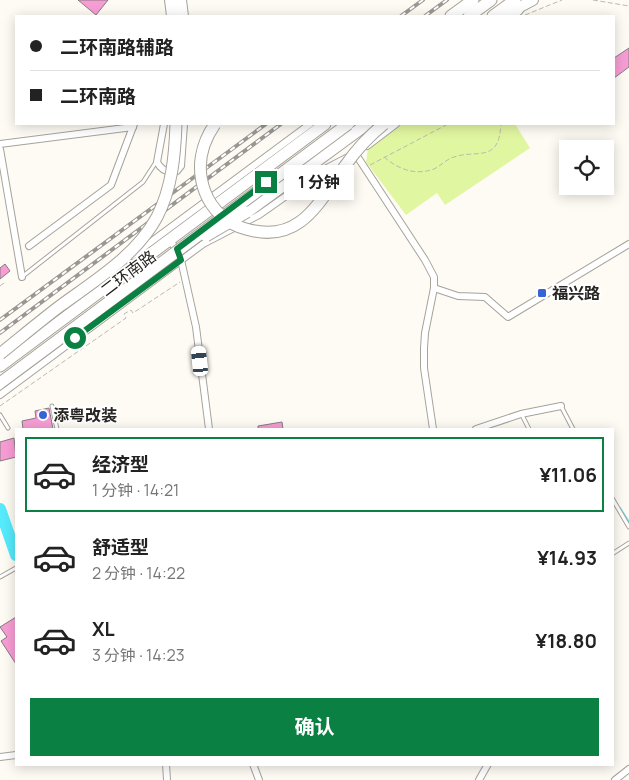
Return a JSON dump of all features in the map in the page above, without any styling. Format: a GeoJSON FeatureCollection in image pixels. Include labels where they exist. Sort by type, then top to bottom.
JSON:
{"type":"FeatureCollection","features":[{"type":"Feature","properties":{"kind":"highway"},"geometry":{"type":"LineString","coordinates":[[176,0],[178,15]]}},
{"type":"Feature","properties":{"kind":"highway"},"geometry":{"type":"LineString","coordinates":[[454,15],[475,0]]}},
{"type":"Feature","properties":{"kind":"highway"},"geometry":{"type":"LineString","coordinates":[[472,15],[492,0]]}},
{"type":"Feature","properties":{"kind":"highway"},"geometry":{"type":"LineString","coordinates":[[495,15],[515,10]]}},
{"type":"Feature","properties":{"kind":"highway"},"geometry":{"type":"LineString","coordinates":[[0,354],[120,261],[145,235],[157,217],[168,187],[174,160],[176,125]]}},
{"type":"Feature","properties":{"kind":"highway"},"geometry":{"type":"LineString","coordinates":[[215,125],[205,142],[201,156],[201,179],[206,195],[215,209],[232,224],[244,229],[264,232],[287,229],[308,217],[357,151],[383,125]]}},
{"type":"Feature","properties":{"kind":"highway"},"geometry":{"type":"LineString","coordinates":[[0,367],[325,125]]}},
{"type":"Feature","properties":{"kind":"highway"},"geometry":{"type":"LineString","coordinates":[[0,382],[346,125]]}},
{"type":"Feature","properties":{"kind":"highway"},"geometry":{"type":"LineString","coordinates":[[175,251],[242,216],[366,125]]}},
{"type":"Feature","properties":{"kind":"main road"},"geometry":{"type":"LineString","coordinates":[[515,10],[531,0]]}},
{"type":"Feature","properties":{"kind":"main road","name":"二环南路"},"geometry":{"type":"LineString","coordinates":[[0,367],[175,251],[325,125]]}},
{"type":"Feature","properties":{"kind":"street"},"geometry":{"type":"LineString","coordinates":[[168,0],[170,15]]}},
{"type":"Feature","properties":{"kind":"street"},"geometry":{"type":"LineString","coordinates":[[183,0],[185,15]]}},
{"type":"Feature","properties":{"kind":"street"},"geometry":{"type":"LineString","coordinates":[[164,125],[157,152],[157,162],[163,170],[173,172],[180,169],[184,125]]}},
{"type":"Feature","properties":{"kind":"street"},"geometry":{"type":"LineString","coordinates":[[0,354],[309,125]]}},
{"type":"Feature","properties":{"kind":"street"},"geometry":{"type":"LineString","coordinates":[[0,395],[175,251],[208,241],[259,215],[323,170],[356,153],[395,125]]}},
{"type":"Feature","properties":{"kind":"street"},"geometry":{"type":"LineString","coordinates":[[0,144],[133,126],[111,185],[29,246]]}},
{"type":"Feature","properties":{"kind":"street"},"geometry":{"type":"LineString","coordinates":[[0,149],[22,277]]}},
{"type":"Feature","properties":{"kind":"street"},"geometry":{"type":"LineString","coordinates":[[356,153],[434,277],[434,288],[425,333],[424,358],[433,428]]}},
{"type":"Feature","properties":{"kind":"street"},"geometry":{"type":"LineString","coordinates":[[434,288],[452,295],[485,297],[508,317],[629,244]]}},
{"type":"Feature","properties":{"kind":"street"},"geometry":{"type":"LineString","coordinates":[[175,251],[185,279],[196,327],[209,428]]}},
{"type":"Feature","properties":{"kind":"street"},"geometry":{"type":"LineString","coordinates":[[491,426],[521,414],[560,406]]}},
{"type":"Feature","properties":{"kind":"street"},"geometry":{"type":"LineString","coordinates":[[0,757],[15,755]]}},
{"type":"Feature","properties":{"kind":"street"},"geometry":{"type":"LineString","coordinates":[[166,766],[167,780]]}},
{"type":"Feature","properties":{"kind":"street"},"geometry":{"type":"LineString","coordinates":[[254,766],[258,780]]}},
{"type":"Feature","properties":{"kind":"street"},"geometry":{"type":"LineString","coordinates":[[479,780],[487,766]]}},
{"type":"Feature","properties":{"kind":"street"},"geometry":{"type":"LineString","coordinates":[[615,780],[629,769]]}},
{"type":"Feature","properties":{"kind":"lane"},"geometry":{"type":"LineString","coordinates":[[22,277],[143,182],[157,162]]}},
{"type":"Feature","properties":{"kind":"lane"},"geometry":{"type":"LineString","coordinates":[[52,406],[57,428]]}},
{"type":"Feature","properties":{"kind":"lane"},"geometry":{"type":"LineString","coordinates":[[560,406],[573,428]]}},
{"type":"Feature","properties":{"kind":"lane"},"geometry":{"type":"LineString","coordinates":[[521,414],[528,428]]}},
{"type":"Feature","properties":{"kind":"lane"},"geometry":{"type":"LineString","coordinates":[[0,415],[8,428]]}},
{"type":"Feature","properties":{"kind":"lane"},"geometry":{"type":"LineString","coordinates":[[614,501],[629,526]]}},
{"type":"Feature","properties":{"kind":"lane"},"geometry":{"type":"LineString","coordinates":[[614,553],[629,543]]}},
{"type":"Feature","properties":{"kind":"lane"},"geometry":{"type":"LineString","coordinates":[[0,576],[15,568]]}},
{"type":"Feature","properties":{"kind":"path"},"geometry":{"type":"LineString","coordinates":[[515,10],[562,0]]}},
{"type":"Feature","properties":{"kind":"path"},"geometry":{"type":"LineString","coordinates":[[593,0],[629,6]]}},
{"type":"Feature","properties":{"kind":"path"},"geometry":{"type":"LineString","coordinates":[[365,168],[446,125]]}},
{"type":"Feature","properties":{"kind":"path"},"geometry":{"type":"LineString","coordinates":[[384,157],[395,167],[408,171],[429,170],[456,156],[478,155],[491,149],[501,134],[501,125]]}},
{"type":"Feature","properties":{"kind":"path"},"geometry":{"type":"LineString","coordinates":[[0,406],[126,318],[124,314],[131,310],[133,313],[185,279]]}},
{"type":"Feature","properties":{"kind":"path"},"geometry":{"type":"LineString","coordinates":[[0,286],[4,283]]}},
{"type":"Feature","properties":{"kind":"green space"},"geometry":{"type":"Polygon","coordinates":[[[400,125],[516,125],[530,148],[445,205],[437,193],[406,215],[366,162],[368,148],[400,125]]]}},
{"type":"Feature","properties":{"kind":"building"},"geometry":{"type":"Polygon","coordinates":[[[78,0],[108,0],[96,15],[78,0]]]}},
{"type":"Feature","properties":{"kind":"building"},"geometry":{"type":"Polygon","coordinates":[[[629,48],[629,67],[615,77],[615,57],[629,48]]]}},
{"type":"Feature","properties":{"kind":"building"},"geometry":{"type":"Polygon","coordinates":[[[5,264],[10,271],[0,279],[0,268],[5,264]]]}},
{"type":"Feature","properties":{"kind":"building"},"geometry":{"type":"Polygon","coordinates":[[[49,408],[53,428],[23,428],[22,421],[36,418],[35,411],[49,408]]]}},
{"type":"Feature","properties":{"kind":"building"},"geometry":{"type":"Polygon","coordinates":[[[282,422],[283,428],[258,428],[258,426],[282,422]]]}},
{"type":"Feature","properties":{"kind":"building"},"geometry":{"type":"Polygon","coordinates":[[[14,438],[15,457],[0,461],[0,442],[14,438]]]}},
{"type":"Feature","properties":{"kind":"building"},"geometry":{"type":"Polygon","coordinates":[[[15,618],[15,662],[1,641],[7,637],[0,627],[15,618]]]}},
{"type":"Feature","properties":{"kind":"waterway"},"geometry":{"type":"LineString","coordinates":[[620,508],[629,522]]}},
{"type":"Feature","properties":{"kind":"waterway"},"geometry":{"type":"LineString","coordinates":[[0,509],[15,552]]}},
{"type":"Feature","properties":{"kind":"railway"},"geometry":{"type":"LineString","coordinates":[[402,15],[423,0]]}},
{"type":"Feature","properties":{"kind":"railway"},"geometry":{"type":"LineString","coordinates":[[426,15],[447,0]]}},
{"type":"Feature","properties":{"kind":"railway"},"geometry":{"type":"LineString","coordinates":[[0,320],[265,125]]}},
{"type":"Feature","properties":{"kind":"railway"},"geometry":{"type":"LineString","coordinates":[[0,333],[280,125]]}},
{"type":"Feature","properties":{"kind":"place","name":"福兴路"},"geometry":{"type":"Point","coordinates":[542,293]}},
{"type":"Feature","properties":{"kind":"place","name":"添粤改装"},"geometry":{"type":"Point","coordinates":[43,415]}},
{"type":"Feature","properties":{"kind":"route"},"geometry":{"type":"LineString","coordinates":[[75,338],[181,260],[177,249],[266,182]]}}]}
